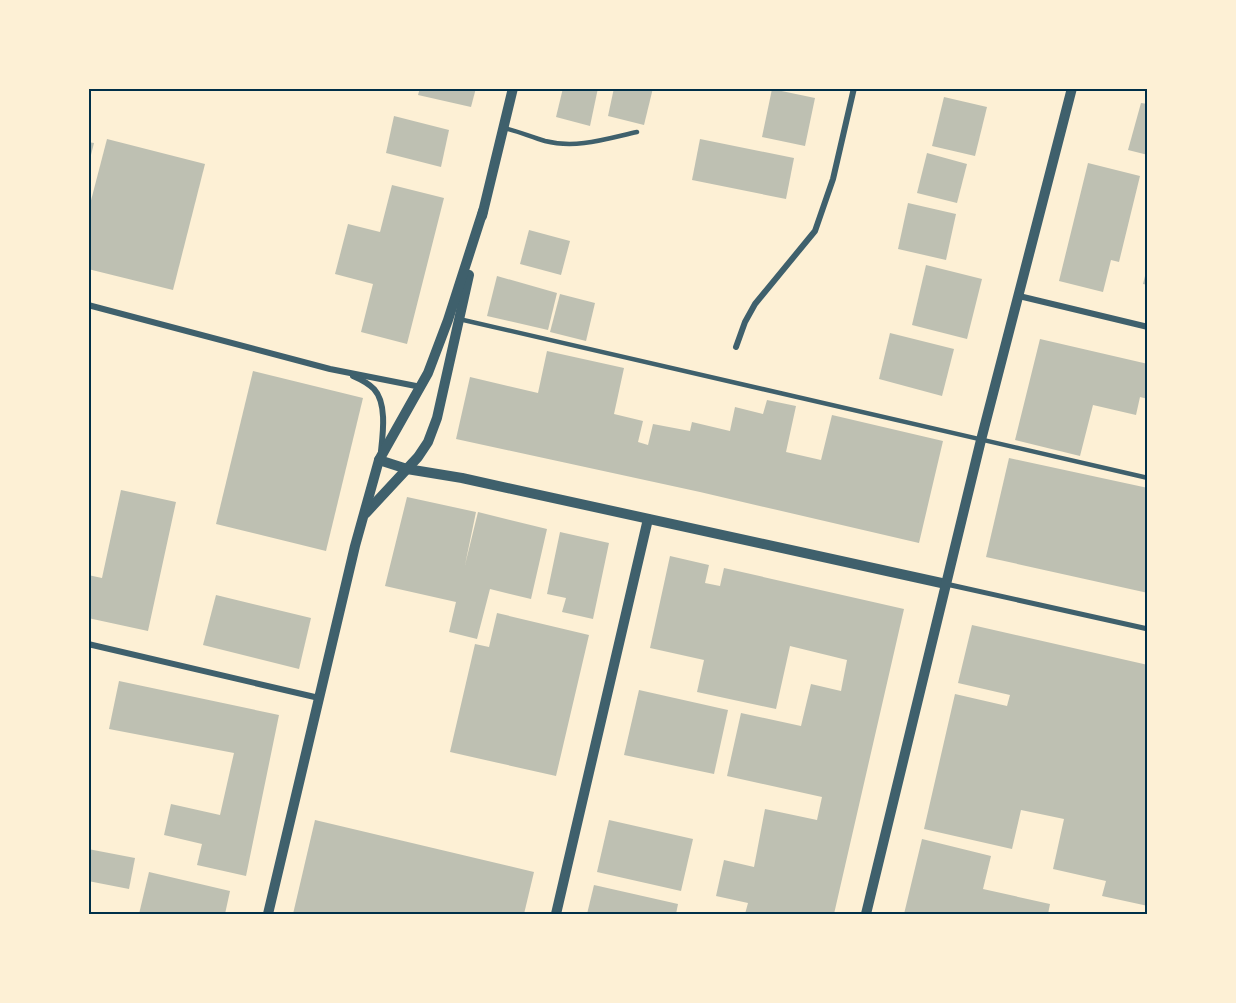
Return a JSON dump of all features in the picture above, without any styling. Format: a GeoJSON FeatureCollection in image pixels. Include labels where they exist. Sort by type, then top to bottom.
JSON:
{"type":"FeatureCollection","features":[{"type":"Feature","properties":{"kind":"street"},"geometry":{"type":"LineString","coordinates":[[363,518],[374,502],[407,469],[428,442],[438,418],[483,211],[513,88]]}},
{"type":"Feature","properties":{"kind":"street"},"geometry":{"type":"LineString","coordinates":[[736,347],[745,322],[755,304],[815,231],[833,179],[854,88]]}},
{"type":"Feature","properties":{"kind":"street"},"geometry":{"type":"LineString","coordinates":[[866,915],[981,440],[1072,88]]}},
{"type":"Feature","properties":{"kind":"street"},"geometry":{"type":"LineString","coordinates":[[268,915],[319,698],[379,460],[421,387],[448,320],[483,211]]}},
{"type":"Feature","properties":{"kind":"street"},"geometry":{"type":"LineString","coordinates":[[1019,296],[1148,327]]}},
{"type":"Feature","properties":{"kind":"street"},"geometry":{"type":"LineString","coordinates":[[88,305],[344,372],[421,387]]}},
{"type":"Feature","properties":{"kind":"street"},"geometry":{"type":"LineString","coordinates":[[344,372],[367,383],[378,396],[382,425],[379,460]]}},
{"type":"Feature","properties":{"kind":"street"},"geometry":{"type":"LineString","coordinates":[[379,460],[407,469],[462,478],[1148,629]]}},
{"type":"Feature","properties":{"kind":"street"},"geometry":{"type":"LineString","coordinates":[[556,915],[648,519]]}},
{"type":"Feature","properties":{"kind":"street"},"geometry":{"type":"LineString","coordinates":[[88,644],[319,698]]}},
{"type":"Feature","properties":{"kind":"lane"},"geometry":{"type":"LineString","coordinates":[[504,128],[547,142],[578,144],[637,132]]}},
{"type":"Feature","properties":{"kind":"lane"},"geometry":{"type":"LineString","coordinates":[[459,319],[1148,478]]}},
{"type":"Feature","properties":{"kind":"building"},"geometry":{"type":"Polygon","coordinates":[[[420,88],[476,88],[471,107],[418,95],[420,88]]]}},
{"type":"Feature","properties":{"kind":"building"},"geometry":{"type":"Polygon","coordinates":[[[563,88],[598,88],[590,126],[556,117],[563,88]]]}},
{"type":"Feature","properties":{"kind":"building"},"geometry":{"type":"Polygon","coordinates":[[[614,88],[653,88],[644,125],[608,116],[614,88]]]}},
{"type":"Feature","properties":{"kind":"building"},"geometry":{"type":"Polygon","coordinates":[[[772,89],[815,98],[805,146],[762,137],[772,89]]]}},
{"type":"Feature","properties":{"kind":"building"},"geometry":{"type":"Polygon","coordinates":[[[944,97],[987,107],[975,156],[932,146],[944,97]]]}},
{"type":"Feature","properties":{"kind":"building"},"geometry":{"type":"Polygon","coordinates":[[[1141,103],[1148,104],[1148,155],[1128,150],[1141,103]]]}},
{"type":"Feature","properties":{"kind":"building"},"geometry":{"type":"Polygon","coordinates":[[[394,116],[449,130],[441,167],[386,153],[394,116]]]}},
{"type":"Feature","properties":{"kind":"building"},"geometry":{"type":"Polygon","coordinates":[[[107,139],[205,164],[173,290],[88,269],[88,212],[107,139]]]}},
{"type":"Feature","properties":{"kind":"building"},"geometry":{"type":"Polygon","coordinates":[[[700,139],[794,158],[786,199],[692,180],[700,139]]]}},
{"type":"Feature","properties":{"kind":"building"},"geometry":{"type":"Polygon","coordinates":[[[88,142],[94,143],[89,163],[88,162],[88,142]]]}},
{"type":"Feature","properties":{"kind":"building"},"geometry":{"type":"Polygon","coordinates":[[[927,153],[967,164],[957,203],[917,193],[927,153]]]}},
{"type":"Feature","properties":{"kind":"building"},"geometry":{"type":"Polygon","coordinates":[[[1088,163],[1140,176],[1119,262],[1111,260],[1103,292],[1059,281],[1088,163]]]}},
{"type":"Feature","properties":{"kind":"building"},"geometry":{"type":"Polygon","coordinates":[[[392,185],[444,198],[407,344],[361,332],[373,284],[335,274],[348,224],[380,232],[392,185]]]}},
{"type":"Feature","properties":{"kind":"building"},"geometry":{"type":"Polygon","coordinates":[[[908,203],[956,214],[946,260],[898,249],[908,203]]]}},
{"type":"Feature","properties":{"kind":"building"},"geometry":{"type":"Polygon","coordinates":[[[529,230],[570,241],[561,275],[520,264],[529,230]]]}},
{"type":"Feature","properties":{"kind":"building"},"geometry":{"type":"Polygon","coordinates":[[[926,265],[982,279],[967,339],[912,325],[926,265]]]}},
{"type":"Feature","properties":{"kind":"building"},"geometry":{"type":"Polygon","coordinates":[[[1148,268],[1148,285],[1143,284],[1148,268]]]}},
{"type":"Feature","properties":{"kind":"building"},"geometry":{"type":"Polygon","coordinates":[[[497,276],[557,293],[548,330],[487,316],[497,276]]]}},
{"type":"Feature","properties":{"kind":"building"},"geometry":{"type":"Polygon","coordinates":[[[560,294],[595,303],[586,341],[550,332],[560,294]]]}},
{"type":"Feature","properties":{"kind":"building"},"geometry":{"type":"Polygon","coordinates":[[[890,333],[954,349],[942,396],[879,379],[890,333]]]}},
{"type":"Feature","properties":{"kind":"building"},"geometry":{"type":"Polygon","coordinates":[[[1040,339],[1148,364],[1148,399],[1140,397],[1136,415],[1093,405],[1080,456],[1015,440],[1040,339]]]}},
{"type":"Feature","properties":{"kind":"building"},"geometry":{"type":"Polygon","coordinates":[[[547,351],[624,368],[614,414],[643,421],[638,442],[648,445],[653,424],[690,431],[692,422],[730,431],[735,407],[763,414],[767,400],[796,406],[786,452],[821,460],[832,415],[943,441],[919,543],[456,439],[470,377],[538,393],[547,351]]]}},
{"type":"Feature","properties":{"kind":"building"},"geometry":{"type":"Polygon","coordinates":[[[253,371],[363,398],[326,551],[216,524],[253,371]]]}},
{"type":"Feature","properties":{"kind":"building"},"geometry":{"type":"Polygon","coordinates":[[[1009,458],[1148,488],[1148,593],[986,557],[1009,458]]]}},
{"type":"Feature","properties":{"kind":"building"},"geometry":{"type":"Polygon","coordinates":[[[121,490],[176,502],[148,631],[88,618],[88,575],[102,578],[121,490]]]}},
{"type":"Feature","properties":{"kind":"building"},"geometry":{"type":"Polygon","coordinates":[[[407,497],[476,512],[465,565],[478,512],[547,529],[531,599],[490,589],[477,639],[449,632],[456,602],[385,586],[407,497]]]}},
{"type":"Feature","properties":{"kind":"building"},"geometry":{"type":"Polygon","coordinates":[[[560,532],[609,543],[593,619],[562,612],[566,598],[547,594],[560,532]]]}},
{"type":"Feature","properties":{"kind":"building"},"geometry":{"type":"Polygon","coordinates":[[[670,556],[709,565],[705,583],[720,586],[724,568],[904,609],[834,914],[745,914],[748,903],[716,896],[724,860],[754,867],[765,809],[817,820],[822,797],[727,776],[741,713],[801,726],[811,684],[841,691],[847,660],[790,646],[776,709],[697,692],[704,660],[650,648],[670,556]]]}},
{"type":"Feature","properties":{"kind":"building"},"geometry":{"type":"Polygon","coordinates":[[[216,595],[311,618],[299,669],[203,645],[216,595]]]}},
{"type":"Feature","properties":{"kind":"building"},"geometry":{"type":"Polygon","coordinates":[[[497,613],[589,635],[556,776],[450,752],[475,644],[489,647],[497,613]]]}},
{"type":"Feature","properties":{"kind":"building"},"geometry":{"type":"Polygon","coordinates":[[[972,625],[1148,665],[1148,906],[1102,896],[1106,881],[1053,869],[1064,819],[1021,810],[1012,849],[924,829],[955,694],[1007,706],[1010,695],[958,683],[972,625]]]}},
{"type":"Feature","properties":{"kind":"building"},"geometry":{"type":"Polygon","coordinates":[[[119,681],[279,715],[246,876],[197,865],[202,844],[164,835],[171,804],[220,815],[234,753],[109,729],[119,681]]]}},
{"type":"Feature","properties":{"kind":"building"},"geometry":{"type":"Polygon","coordinates":[[[639,690],[728,710],[714,774],[624,755],[639,690]]]}},
{"type":"Feature","properties":{"kind":"building"},"geometry":{"type":"Polygon","coordinates":[[[315,820],[534,872],[524,914],[293,914],[315,820]]]}},
{"type":"Feature","properties":{"kind":"building"},"geometry":{"type":"Polygon","coordinates":[[[609,820],[693,839],[681,891],[597,872],[609,820]]]}},
{"type":"Feature","properties":{"kind":"building"},"geometry":{"type":"Polygon","coordinates":[[[922,839],[991,856],[983,889],[1050,904],[1048,914],[904,914],[922,839]]]}},
{"type":"Feature","properties":{"kind":"building"},"geometry":{"type":"Polygon","coordinates":[[[88,849],[135,858],[129,889],[88,881],[88,849]]]}},
{"type":"Feature","properties":{"kind":"building"},"geometry":{"type":"Polygon","coordinates":[[[149,872],[230,891],[225,914],[139,914],[149,872]]]}},
{"type":"Feature","properties":{"kind":"building"},"geometry":{"type":"Polygon","coordinates":[[[594,885],[678,904],[676,914],[587,914],[594,885]]]}}]}
